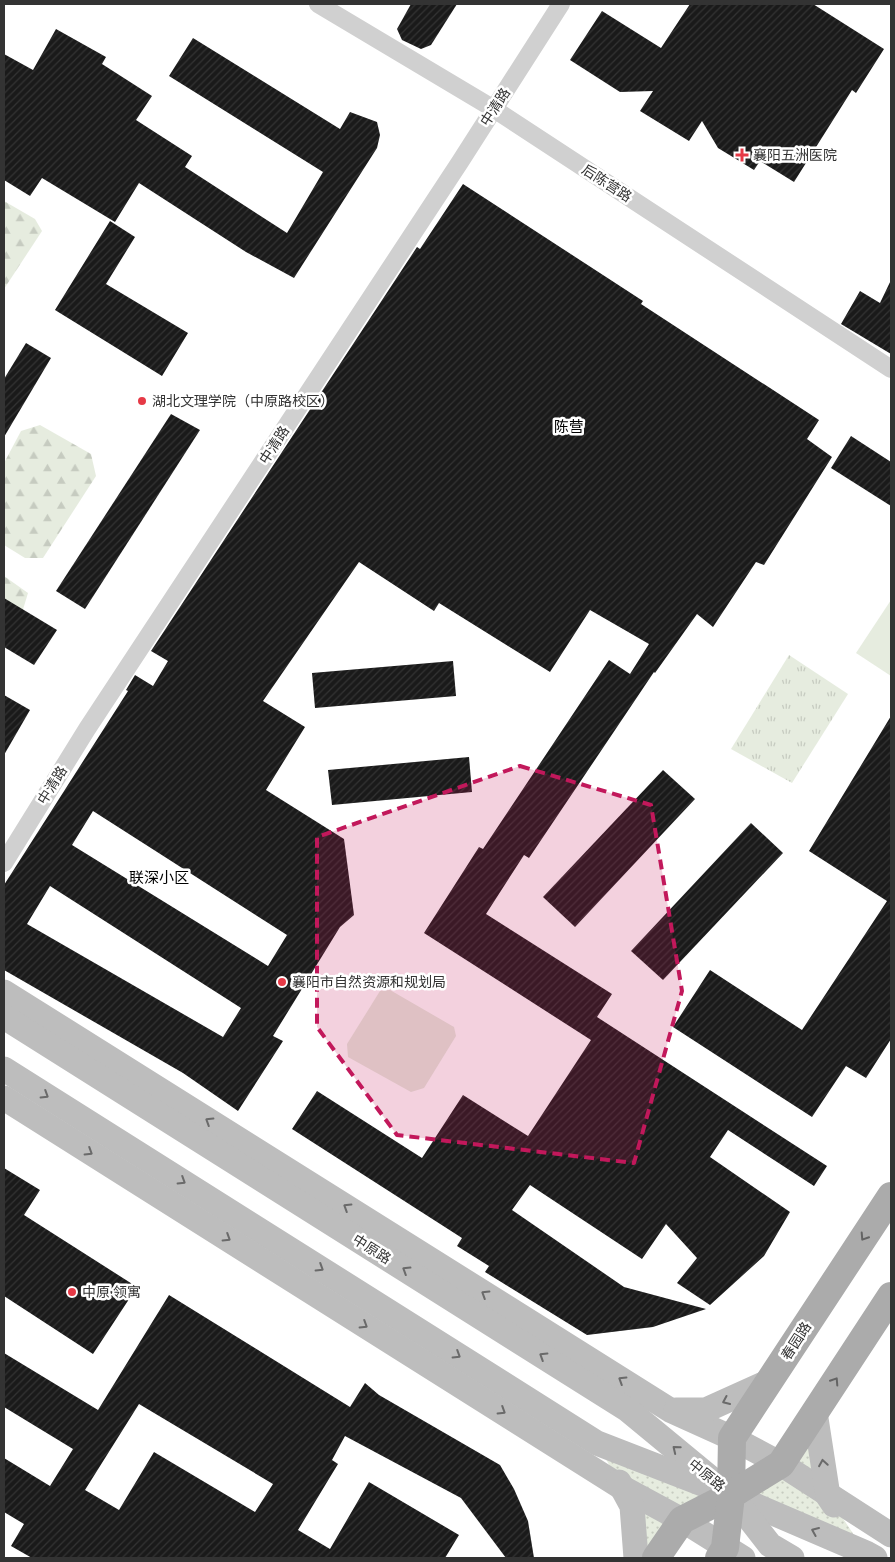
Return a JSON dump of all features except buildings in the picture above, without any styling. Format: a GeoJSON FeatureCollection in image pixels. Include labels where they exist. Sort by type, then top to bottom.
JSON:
{"type":"FeatureCollection","features":[{"type":"Feature","properties":{"kind":"main road"},"geometry":{"type":"LineString","coordinates":[[4,992],[670,1410],[732,1438],[781,1464],[891,1535]]}},
{"type":"Feature","properties":{"kind":"main road","name":"中原路"},"geometry":{"type":"LineString","coordinates":[[4,1017],[628,1410],[731,1494],[770,1545],[792,1558]]}},
{"type":"Feature","properties":{"kind":"main road","name":"中原路"},"geometry":{"type":"LineString","coordinates":[[4,1069],[597,1443],[731,1494],[870,1556]]}},
{"type":"Feature","properties":{"kind":"main road"},"geometry":{"type":"LineString","coordinates":[[4,1098],[621,1487],[682,1520],[729,1555]]}},
{"type":"Feature","properties":{"kind":"main road","name":"春园路"},"geometry":{"type":"LineString","coordinates":[[732,1438],[891,1196]]}},
{"type":"Feature","properties":{"kind":"main road"},"geometry":{"type":"LineString","coordinates":[[656,1558],[682,1520],[781,1464],[891,1296]]}},
{"type":"Feature","properties":{"kind":"main road"},"geometry":{"type":"LineString","coordinates":[[628,1410],[706,1410],[770,1380]]}},
{"type":"Feature","properties":{"kind":"main road"},"geometry":{"type":"LineString","coordinates":[[815,1412],[828,1496],[870,1556]]}},
{"type":"Feature","properties":{"kind":"main road"},"geometry":{"type":"LineString","coordinates":[[729,1555],[732,1438]]}},
{"type":"Feature","properties":{"kind":"main road"},"geometry":{"type":"LineString","coordinates":[[597,1443],[632,1506],[636,1558]]}},
{"type":"Feature","properties":{"kind":"main road"},"geometry":{"type":"LineString","coordinates":[[618,1558],[634,1531]]}},
{"type":"Feature","properties":{"kind":"street","name":"后陈营路"},"geometry":{"type":"LineString","coordinates":[[318,4],[494,109],[891,369]]}},
{"type":"Feature","properties":{"kind":"street","name":"中清路"},"geometry":{"type":"LineString","coordinates":[[4,863],[87,729],[562,4]]}},
{"type":"Feature","properties":{"kind":"highlighted area"},"geometry":{"type":"Polygon","coordinates":[[[520,766],[651,805],[682,991],[634,1163],[397,1135],[317,1027],[317,837],[520,766]]]}},
{"type":"Feature","properties":{"kind":"green space"},"geometry":{"type":"Polygon","coordinates":[[[4,201],[35,219],[42,231],[4,289],[4,201]]]}},
{"type":"Feature","properties":{"kind":"green space"},"geometry":{"type":"Polygon","coordinates":[[[40,425],[91,454],[96,476],[43,558],[25,558],[4,545],[4,463],[21,431],[40,425]]]}},
{"type":"Feature","properties":{"kind":"green space"},"geometry":{"type":"Polygon","coordinates":[[[4,576],[28,593],[15,636],[4,642],[4,576]]]}},
{"type":"Feature","properties":{"kind":"green space"},"geometry":{"type":"Polygon","coordinates":[[[891,600],[891,676],[856,653],[891,600]]]}},
{"type":"Feature","properties":{"kind":"green space"},"geometry":{"type":"Polygon","coordinates":[[[789,655],[848,694],[792,783],[731,749],[789,655]]]}},
{"type":"Feature","properties":{"kind":"green space"},"geometry":{"type":"Polygon","coordinates":[[[390,990],[454,1027],[456,1036],[424,1088],[411,1092],[348,1057],[347,1044],[380,991],[390,990]]]}},
{"type":"Feature","properties":{"kind":"green space"},"geometry":{"type":"Polygon","coordinates":[[[815,1412],[828,1496],[866,1553],[731,1495],[636,1558],[632,1506],[597,1443],[731,1494],[815,1412]]]}},
{"type":"Feature","properties":{"kind":"place","name":"襄阳五洲医院"},"geometry":{"type":"Point","coordinates":[742,155]}},
{"type":"Feature","properties":{"kind":"place","name":"湖北文理学院（中原路校区）"},"geometry":{"type":"Point","coordinates":[142,401]}},
{"type":"Feature","properties":{"kind":"place","name":"襄阳市自然资源和规划局"},"geometry":{"type":"Point","coordinates":[282,982]}},
{"type":"Feature","properties":{"kind":"place","name":"中原·领寓"},"geometry":{"type":"Point","coordinates":[72,1292]}},
{"type":"Feature","properties":{"kind":"district","name":"陈营"},"geometry":{"type":"Point","coordinates":[569,426]}},
{"type":"Feature","properties":{"kind":"district","name":"联深小区"},"geometry":{"type":"Point","coordinates":[159,877]}}]}
